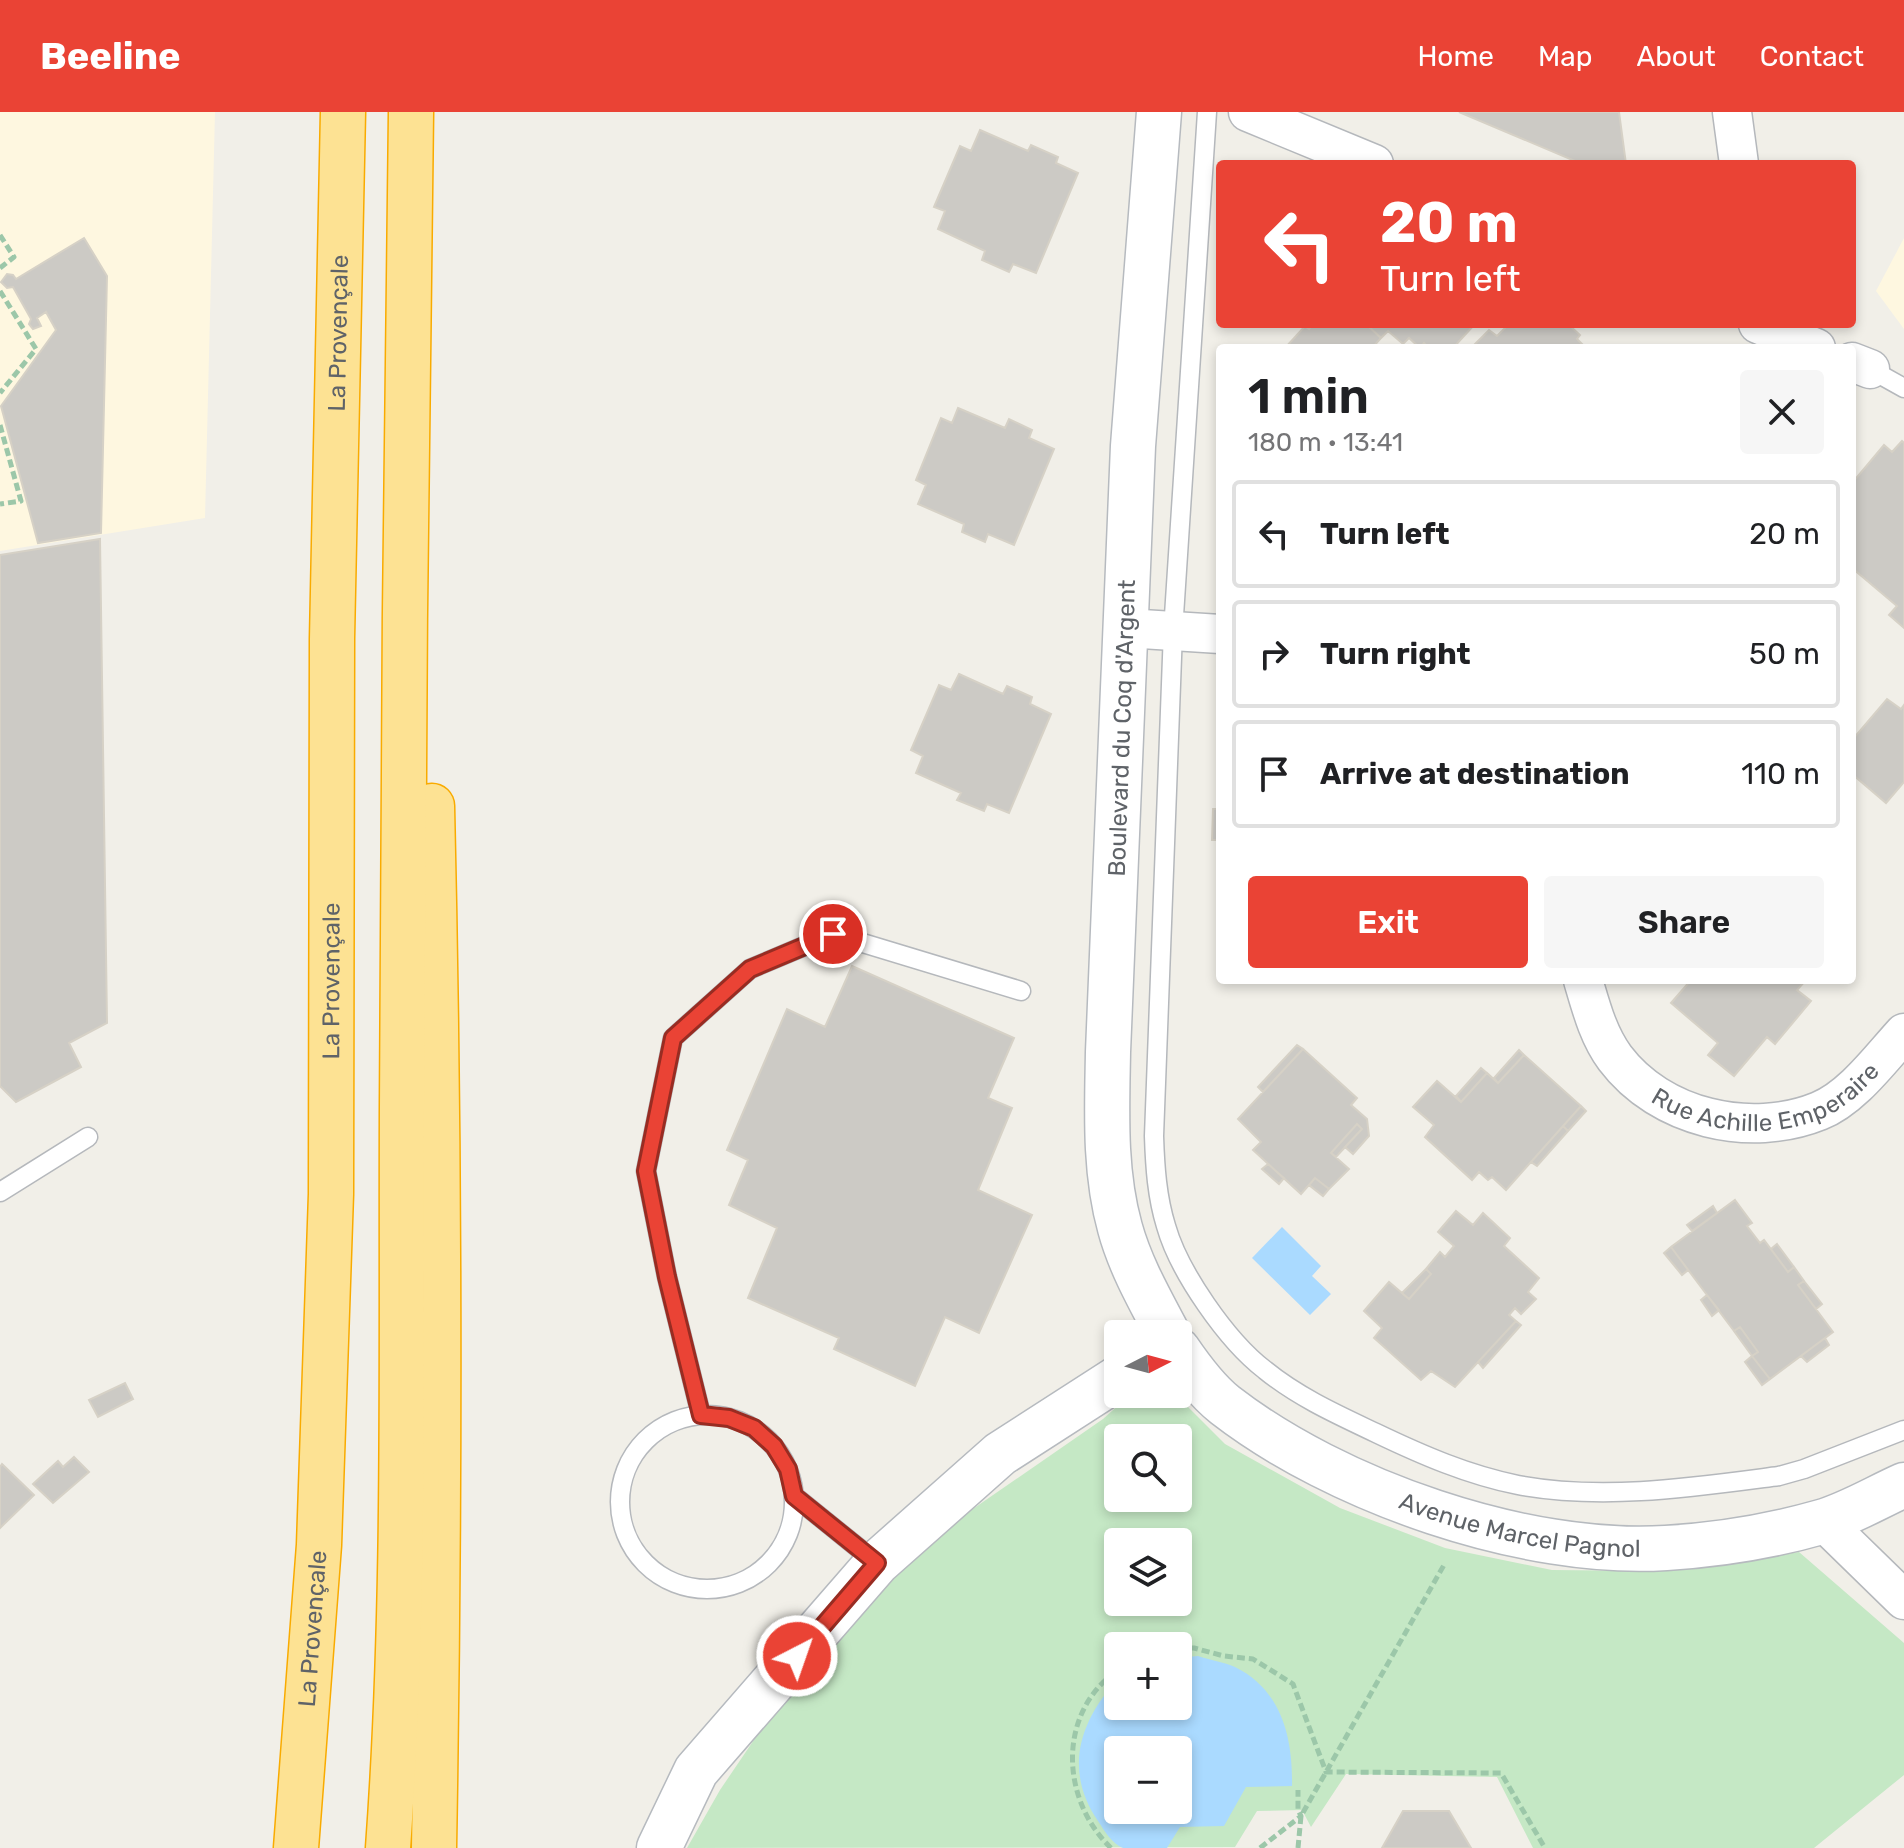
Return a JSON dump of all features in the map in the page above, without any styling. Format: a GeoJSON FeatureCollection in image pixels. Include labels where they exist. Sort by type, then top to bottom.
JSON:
{"type":"FeatureCollection","features":[{"type":"Feature","properties":{"kind":"highway","name":"La Provençale"},"geometry":{"type":"LineString","coordinates":[[296,1848],[319,1545],[331,1194],[332,639],[343,112]]}},
{"type":"Feature","properties":{"kind":"highway"},"geometry":{"type":"LineString","coordinates":[[388,1848],[400,1564],[403,677],[411,112]]}},
{"type":"Feature","properties":{"kind":"highway"},"geometry":{"type":"LineString","coordinates":[[417,112],[434,925],[437,1680],[434,1848]]}},
{"type":"Feature","properties":{"kind":"street","name":"Boulevard du Coq d'Argent"},"geometry":{"type":"LineString","coordinates":[[1159,112],[1133,446],[1107,1139],[1120,1230],[1160,1320]]}},
{"type":"Feature","properties":{"kind":"street"},"geometry":{"type":"LineString","coordinates":[[1248,112],[1364,160]]}},
{"type":"Feature","properties":{"kind":"street"},"geometry":{"type":"LineString","coordinates":[[1732,112],[1738,160]]}},
{"type":"Feature","properties":{"kind":"street"},"geometry":{"type":"LineString","coordinates":[[1768,328],[1806,344]]}},
{"type":"Feature","properties":{"kind":"street"},"geometry":{"type":"LineString","coordinates":[[1126,628],[1216,634]]}},
{"type":"Feature","properties":{"kind":"street","name":"Rue Achille Emperaire"},"geometry":{"type":"LineString","coordinates":[[1584,984],[1597,1027],[1614,1057],[1640,1087],[1662,1102],[1720,1120],[1753,1123],[1787,1119],[1821,1110],[1854,1087],[1904,1033]]}},
{"type":"Feature","properties":{"kind":"street","name":"Avenue Marcel Pagnol"},"geometry":{"type":"LineString","coordinates":[[1192,1370],[1223,1404],[1277,1440],[1335,1471],[1411,1503],[1508,1533],[1591,1547],[1666,1548],[1749,1537],[1823,1521],[1904,1485]]}},
{"type":"Feature","properties":{"kind":"street"},"geometry":{"type":"LineString","coordinates":[[659,1848],[696,1771],[877,1563],[1000,1454],[1104,1387]]}},
{"type":"Feature","properties":{"kind":"street"},"geometry":{"type":"LineString","coordinates":[[1823,1521],[1904,1600]]}},
{"type":"Feature","properties":{"kind":"lane","name":"Boulevard du Coq d'Argent"},"geometry":{"type":"LineString","coordinates":[[1207,112],[1173,631],[1154,1136],[1156,1183],[1166,1229],[1212,1312]]}},
{"type":"Feature","properties":{"kind":"lane"},"geometry":{"type":"LineString","coordinates":[[1875,368],[1904,388]]}},
{"type":"Feature","properties":{"kind":"lane"},"geometry":{"type":"LineString","coordinates":[[701,1415],[667,1277],[646,1171],[673,1038],[750,969],[833,934],[1021,991]]}},
{"type":"Feature","properties":{"kind":"lane"},"geometry":{"type":"LineString","coordinates":[[0,1192],[88,1137]]}},
{"type":"Feature","properties":{"kind":"lane","name":"Avenue Marcel Pagnol"},"geometry":{"type":"LineString","coordinates":[[1212,1312],[1265,1371],[1310,1400],[1406,1448],[1458,1469],[1519,1485],[1612,1491],[1779,1476],[1904,1430]]}},
{"type":"Feature","properties":{"kind":"lane"},"geometry":{"type":"LineString","coordinates":[[701,1415],[729,1418],[754,1428],[774,1446],[788,1469],[794,1496],[792,1525],[780,1552],[759,1573],[733,1586],[704,1590],[680,1585],[650,1569],[632,1546],[622,1519],[621,1489],[630,1461],[648,1438],[673,1422],[701,1415]]}},
{"type":"Feature","properties":{"kind":"lane"},"geometry":{"type":"LineString","coordinates":[[794,1496],[877,1563]]}},
{"type":"Feature","properties":{"kind":"path"},"geometry":{"type":"LineString","coordinates":[[0,235],[14,257],[0,268]]}},
{"type":"Feature","properties":{"kind":"path"},"geometry":{"type":"LineString","coordinates":[[0,291],[36,349],[0,393]]}},
{"type":"Feature","properties":{"kind":"path"},"geometry":{"type":"LineString","coordinates":[[0,425],[21,501],[0,504]]}},
{"type":"Feature","properties":{"kind":"path"},"geometry":{"type":"LineString","coordinates":[[1260,1848],[1301,1816],[1444,1565]]}},
{"type":"Feature","properties":{"kind":"path"},"geometry":{"type":"LineString","coordinates":[[1192,1648],[1253,1659],[1293,1684],[1326,1772]]}},
{"type":"Feature","properties":{"kind":"path"},"geometry":{"type":"LineString","coordinates":[[1104,1683],[1083,1713],[1074,1738],[1072,1767],[1076,1797],[1090,1823],[1111,1848]]}},
{"type":"Feature","properties":{"kind":"path"},"geometry":{"type":"LineString","coordinates":[[1326,1772],[1501,1773],[1545,1848]]}},
{"type":"Feature","properties":{"kind":"path"},"geometry":{"type":"LineString","coordinates":[[1298,1790],[1301,1816],[1298,1848]]}},
{"type":"Feature","properties":{"kind":"shaded area"},"geometry":{"type":"Polygon","coordinates":[[[0,112],[215,112],[205,518],[0,551],[0,112]]]}},
{"type":"Feature","properties":{"kind":"shaded area"},"geometry":{"type":"Polygon","coordinates":[[[1904,238],[1904,329],[1876,291],[1904,238]]]}},
{"type":"Feature","properties":{"kind":"green space"},"geometry":{"type":"Polygon","coordinates":[[[1115,1408],[1189,1408],[1225,1444],[1340,1508],[1445,1548],[1552,1570],[1655,1571],[1799,1552],[1904,1643],[1904,1775],[1814,1848],[1533,1848],[1497,1777],[1346,1774],[1311,1827],[1302,1810],[1257,1811],[1235,1847],[687,1848],[720,1790],[760,1731],[827,1650],[899,1572],[967,1513],[1115,1408]]]}},
{"type":"Feature","properties":{"kind":"water"},"geometry":{"type":"Polygon","coordinates":[[[1282,1227],[1321,1266],[1312,1276],[1331,1294],[1310,1315],[1252,1258],[1282,1227]]]}},
{"type":"Feature","properties":{"kind":"water"},"geometry":{"type":"Polygon","coordinates":[[[1192,1657],[1231,1665],[1251,1677],[1274,1702],[1287,1734],[1292,1786],[1246,1787],[1224,1826],[1180,1827],[1167,1848],[1123,1848],[1112,1840],[1098,1821],[1081,1783],[1081,1746],[1094,1711],[1104,1696],[1104,1720],[1192,1720],[1192,1657]]]}},
{"type":"Feature","properties":{"kind":"building"},"geometry":{"type":"Polygon","coordinates":[[[1459,112],[1619,112],[1625,160],[1573,160],[1459,112]]]}},
{"type":"Feature","properties":{"kind":"building"},"geometry":{"type":"Polygon","coordinates":[[[980,130],[1028,151],[1031,145],[1058,157],[1056,163],[1078,173],[1036,273],[1013,264],[1009,272],[982,260],[985,251],[938,229],[945,211],[934,207],[960,146],[971,151],[980,130]]]}},
{"type":"Feature","properties":{"kind":"building"},"geometry":{"type":"Polygon","coordinates":[[[84,238],[107,276],[101,533],[38,543],[1,406],[56,330],[46,312],[37,318],[41,326],[33,329],[29,324],[31,319],[13,287],[7,288],[1,282],[7,274],[16,279],[84,238]]]}},
{"type":"Feature","properties":{"kind":"building"},"geometry":{"type":"Polygon","coordinates":[[[1303,328],[1370,328],[1381,338],[1376,344],[1289,344],[1303,328]]]}},
{"type":"Feature","properties":{"kind":"building"},"geometry":{"type":"Polygon","coordinates":[[[1370,328],[1471,328],[1457,344],[1416,344],[1409,338],[1403,344],[1388,331],[1381,338],[1370,328]]]}},
{"type":"Feature","properties":{"kind":"building"},"geometry":{"type":"Polygon","coordinates":[[[1505,328],[1572,328],[1580,335],[1577,339],[1582,344],[1475,344],[1489,330],[1497,336],[1505,328]]]}},
{"type":"Feature","properties":{"kind":"building"},"geometry":{"type":"Polygon","coordinates":[[[958,408],[1005,428],[1009,419],[1032,430],[1029,438],[1054,449],[1014,545],[988,534],[985,542],[962,532],[964,524],[918,504],[926,485],[916,480],[941,418],[952,423],[958,408]]]}},
{"type":"Feature","properties":{"kind":"building"},"geometry":{"type":"Polygon","coordinates":[[[1902,441],[1904,443],[1904,628],[1889,615],[1897,606],[1856,571],[1856,478],[1884,445],[1892,452],[1902,441]]]}},
{"type":"Feature","properties":{"kind":"building"},"geometry":{"type":"Polygon","coordinates":[[[100,539],[107,1023],[69,1043],[81,1067],[16,1102],[0,1086],[0,555],[100,539]]]}},
{"type":"Feature","properties":{"kind":"building"},"geometry":{"type":"Polygon","coordinates":[[[959,674],[1003,694],[1007,686],[1032,697],[1030,704],[1051,714],[1009,813],[987,804],[984,811],[957,800],[961,793],[916,773],[923,756],[911,750],[939,685],[951,690],[959,674]]]}},
{"type":"Feature","properties":{"kind":"building"},"geometry":{"type":"Polygon","coordinates":[[[1887,699],[1901,709],[1904,705],[1904,782],[1886,803],[1856,777],[1856,735],[1887,699]]]}},
{"type":"Feature","properties":{"kind":"building"},"geometry":{"type":"Polygon","coordinates":[[[1213,809],[1216,809],[1216,840],[1212,840],[1213,809]]]}},
{"type":"Feature","properties":{"kind":"building"},"geometry":{"type":"Polygon","coordinates":[[[852,966],[1014,1038],[988,1098],[1012,1108],[978,1190],[1032,1215],[979,1333],[945,1317],[915,1386],[834,1349],[839,1338],[748,1298],[777,1228],[729,1205],[748,1160],[727,1150],[787,1009],[825,1027],[852,966]]]}},
{"type":"Feature","properties":{"kind":"building"},"geometry":{"type":"Polygon","coordinates":[[[1688,984],[1802,984],[1797,990],[1811,1001],[1775,1044],[1767,1037],[1734,1076],[1708,1055],[1718,1043],[1671,1003],[1688,984]]]}},
{"type":"Feature","properties":{"kind":"building"},"geometry":{"type":"Polygon","coordinates":[[[1297,1045],[1303,1049],[1263,1092],[1258,1087],[1297,1045]]]}},
{"type":"Feature","properties":{"kind":"building"},"geometry":{"type":"Polygon","coordinates":[[[1303,1049],[1357,1098],[1351,1105],[1367,1119],[1369,1136],[1353,1154],[1345,1147],[1362,1129],[1357,1124],[1331,1153],[1349,1169],[1329,1189],[1315,1178],[1301,1194],[1253,1150],[1261,1142],[1238,1119],[1303,1049]]]}},
{"type":"Feature","properties":{"kind":"building"},"geometry":{"type":"Polygon","coordinates":[[[1519,1050],[1524,1055],[1498,1083],[1494,1078],[1519,1050]]]}},
{"type":"Feature","properties":{"kind":"building"},"geometry":{"type":"Polygon","coordinates":[[[1524,1055],[1581,1106],[1506,1190],[1492,1177],[1488,1180],[1479,1172],[1472,1180],[1425,1137],[1434,1125],[1413,1107],[1437,1081],[1461,1102],[1487,1073],[1498,1083],[1524,1055]]]}},
{"type":"Feature","properties":{"kind":"building"},"geometry":{"type":"Polygon","coordinates":[[[1481,1068],[1487,1073],[1461,1102],[1456,1096],[1481,1068]]]}},
{"type":"Feature","properties":{"kind":"building"},"geometry":{"type":"Polygon","coordinates":[[[1581,1106],[1586,1111],[1568,1131],[1563,1126],[1581,1106]]]}},
{"type":"Feature","properties":{"kind":"building"},"geometry":{"type":"Polygon","coordinates":[[[1357,1124],[1362,1129],[1336,1157],[1331,1153],[1357,1124]]]}},
{"type":"Feature","properties":{"kind":"building"},"geometry":{"type":"Polygon","coordinates":[[[1563,1126],[1568,1131],[1537,1166],[1531,1162],[1563,1126]]]}},
{"type":"Feature","properties":{"kind":"building"},"geometry":{"type":"Polygon","coordinates":[[[1268,1164],[1284,1178],[1279,1184],[1262,1169],[1268,1164]]]}},
{"type":"Feature","properties":{"kind":"building"},"geometry":{"type":"Polygon","coordinates":[[[1315,1178],[1329,1189],[1323,1196],[1309,1185],[1315,1178]]]}},
{"type":"Feature","properties":{"kind":"building"},"geometry":{"type":"Polygon","coordinates":[[[1735,1200],[1752,1223],[1747,1226],[1760,1243],[1764,1240],[1788,1272],[1794,1267],[1804,1281],[1798,1285],[1833,1332],[1770,1379],[1752,1356],[1758,1352],[1740,1327],[1734,1331],[1671,1247],[1735,1200]]]}},
{"type":"Feature","properties":{"kind":"building"},"geometry":{"type":"Polygon","coordinates":[[[1713,1206],[1717,1213],[1692,1231],[1687,1225],[1713,1206]]]}},
{"type":"Feature","properties":{"kind":"building"},"geometry":{"type":"Polygon","coordinates":[[[1456,1211],[1473,1225],[1483,1213],[1510,1238],[1504,1246],[1539,1278],[1528,1292],[1536,1299],[1521,1314],[1515,1308],[1509,1315],[1516,1321],[1455,1387],[1431,1371],[1421,1380],[1374,1338],[1382,1328],[1364,1311],[1389,1282],[1409,1299],[1431,1274],[1426,1269],[1440,1252],[1445,1257],[1454,1246],[1438,1232],[1456,1211]]]}},
{"type":"Feature","properties":{"kind":"building"},"geometry":{"type":"Polygon","coordinates":[[[1777,1244],[1794,1267],[1788,1272],[1771,1249],[1777,1244]]]}},
{"type":"Feature","properties":{"kind":"building"},"geometry":{"type":"Polygon","coordinates":[[[1671,1247],[1688,1270],[1682,1275],[1664,1253],[1671,1247]]]}},
{"type":"Feature","properties":{"kind":"building"},"geometry":{"type":"Polygon","coordinates":[[[1426,1269],[1431,1274],[1409,1299],[1402,1293],[1426,1269]]]}},
{"type":"Feature","properties":{"kind":"building"},"geometry":{"type":"Polygon","coordinates":[[[1804,1281],[1822,1304],[1816,1309],[1798,1285],[1804,1281]]]}},
{"type":"Feature","properties":{"kind":"building"},"geometry":{"type":"Polygon","coordinates":[[[1707,1295],[1719,1310],[1712,1316],[1701,1300],[1707,1295]]]}},
{"type":"Feature","properties":{"kind":"building"},"geometry":{"type":"Polygon","coordinates":[[[1516,1321],[1521,1325],[1483,1368],[1478,1362],[1516,1321]]]}},
{"type":"Feature","properties":{"kind":"building"},"geometry":{"type":"Polygon","coordinates":[[[1740,1327],[1758,1352],[1752,1356],[1734,1331],[1740,1327]]]}},
{"type":"Feature","properties":{"kind":"building"},"geometry":{"type":"Polygon","coordinates":[[[1825,1338],[1829,1345],[1807,1362],[1801,1356],[1825,1338]]]}},
{"type":"Feature","properties":{"kind":"building"},"geometry":{"type":"Polygon","coordinates":[[[1752,1356],[1770,1379],[1762,1385],[1745,1362],[1752,1356]]]}},
{"type":"Feature","properties":{"kind":"building"},"geometry":{"type":"Polygon","coordinates":[[[125,1383],[133,1399],[98,1417],[89,1400],[125,1383]]]}},
{"type":"Feature","properties":{"kind":"building"},"geometry":{"type":"Polygon","coordinates":[[[74,1457],[89,1472],[53,1503],[33,1484],[58,1461],[63,1467],[74,1457]]]}},
{"type":"Feature","properties":{"kind":"building"},"geometry":{"type":"Polygon","coordinates":[[[2,1464],[34,1495],[0,1528],[0,1467],[2,1464]]]}},
{"type":"Feature","properties":{"kind":"building"},"geometry":{"type":"Polygon","coordinates":[[[1403,1811],[1449,1811],[1471,1848],[1382,1848],[1403,1811]]]}},
{"type":"Feature","properties":{"kind":"route"},"geometry":{"type":"LineString","coordinates":[[797,1656],[877,1563],[794,1496],[788,1469],[774,1446],[754,1428],[729,1418],[701,1415],[667,1277],[646,1171],[673,1038],[750,969],[833,934]]}}]}
